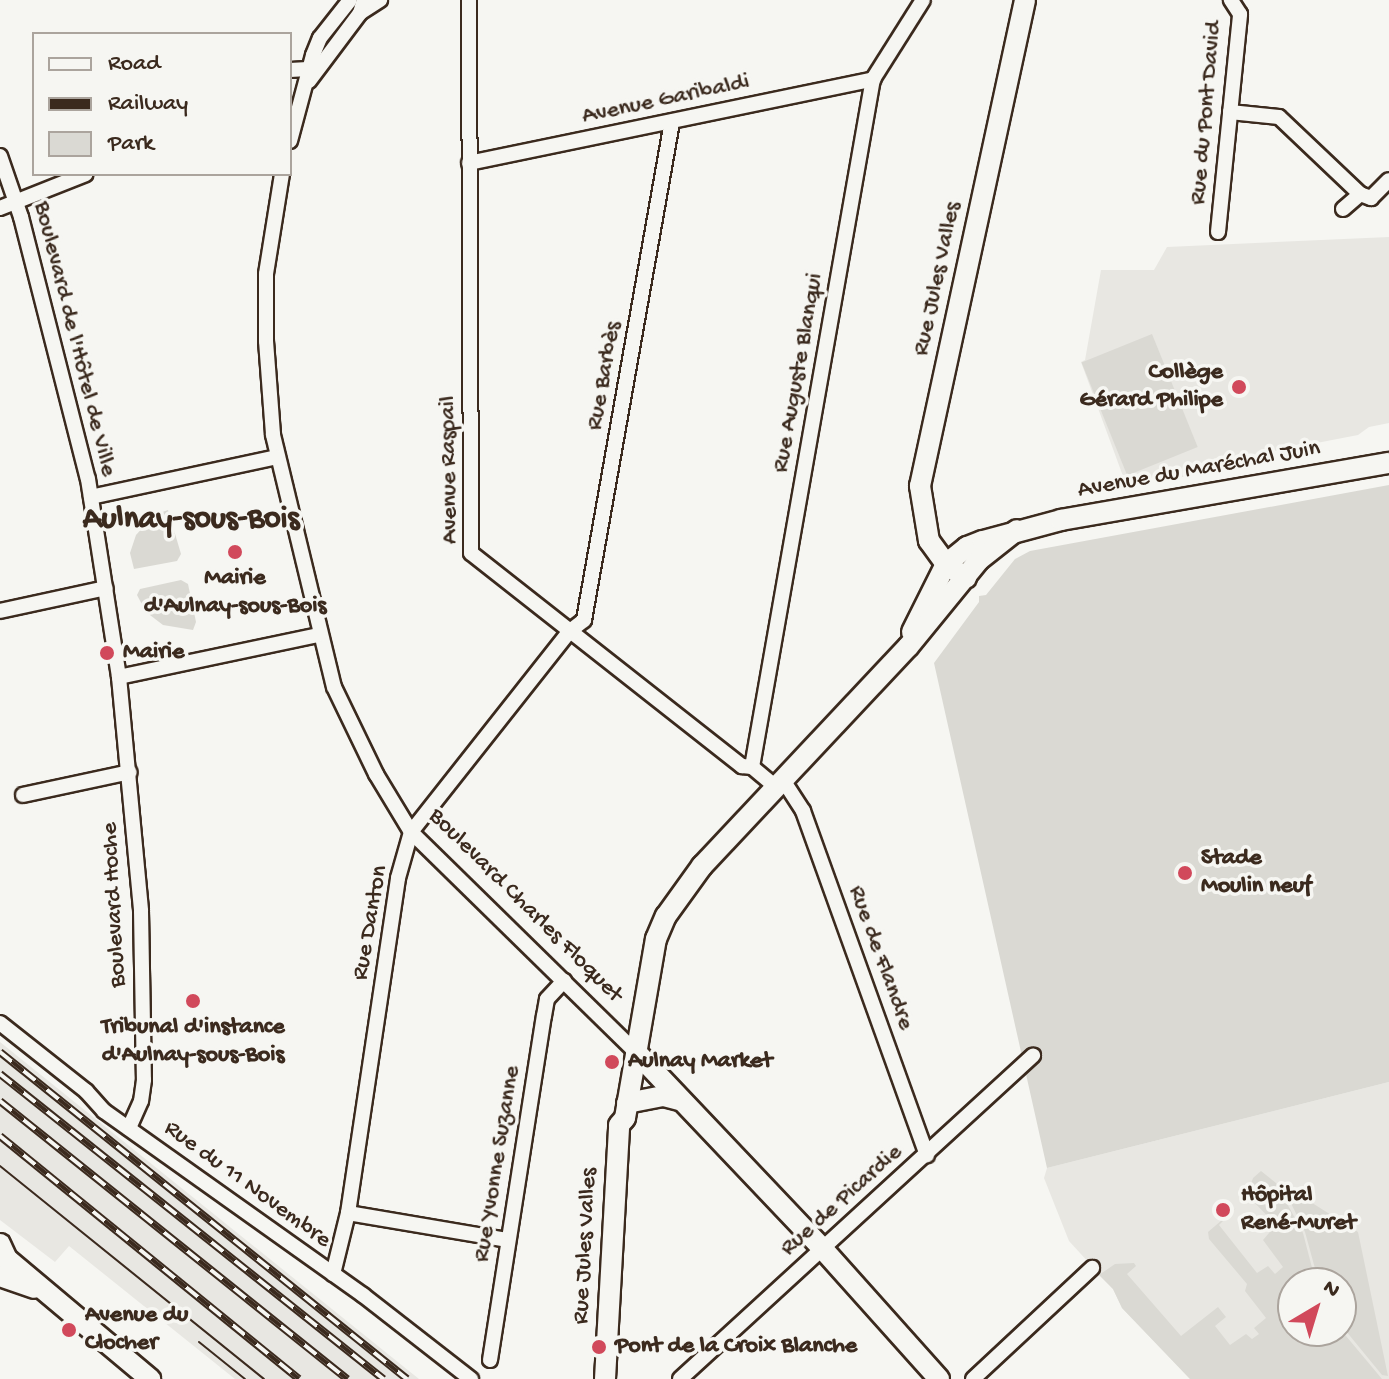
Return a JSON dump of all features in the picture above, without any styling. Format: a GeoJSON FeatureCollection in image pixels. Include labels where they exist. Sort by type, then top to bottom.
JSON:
{"type":"FeatureCollection","features":[{"type":"Feature","properties":{"kind":"street"},"geometry":{"type":"LineString","coordinates":[[292,134],[320,38],[350,0]]}},
{"type":"Feature","properties":{"kind":"street"},"geometry":{"type":"LineString","coordinates":[[308,75],[362,7],[380,0]]}},
{"type":"Feature","properties":{"kind":"street","name":"Avenue Raspail"},"geometry":{"type":"LineString","coordinates":[[469,0],[471,553],[742,766],[752,767],[780,784]]}},
{"type":"Feature","properties":{"kind":"street","name":"Rue Auguste Blanqui"},"geometry":{"type":"LineString","coordinates":[[752,767],[873,79],[923,0]]}},
{"type":"Feature","properties":{"kind":"street","name":"Rue Jules Valles"},"geometry":{"type":"LineString","coordinates":[[616,1379],[626,1110],[656,939],[666,916],[702,866],[908,647],[966,578],[946,564],[929,541],[920,486],[1025,0]]}},
{"type":"Feature","properties":{"kind":"street","name":"Rue du Pont David"},"geometry":{"type":"LineString","coordinates":[[1218,232],[1240,14],[1231,0]]}},
{"type":"Feature","properties":{"kind":"street"},"geometry":{"type":"LineString","coordinates":[[292,71],[308,75]]}},
{"type":"Feature","properties":{"kind":"street","name":"Avenue Garibaldi"},"geometry":{"type":"LineString","coordinates":[[469,163],[873,79]]}},
{"type":"Feature","properties":{"kind":"street"},"geometry":{"type":"LineString","coordinates":[[1230,112],[1279,117],[1360,194],[1371,198],[1389,180]]}},
{"type":"Feature","properties":{"kind":"street","name":"Rue Barbès"},"geometry":{"type":"LineString","coordinates":[[570,631],[584,620],[672,122]]}},
{"type":"Feature","properties":{"kind":"street","name":"Boulevard de l'Hôtel de Ville"},"geometry":{"type":"LineString","coordinates":[[0,156],[17,204],[91,497],[119,677]]}},
{"type":"Feature","properties":{"kind":"street"},"geometry":{"type":"LineString","coordinates":[[0,208],[17,204],[81,176]]}},
{"type":"Feature","properties":{"kind":"street","name":"Boulevard Charles Floquet"},"geometry":{"type":"LineString","coordinates":[[282,176],[270,237],[265,310],[277,457],[330,677],[360,743],[411,832],[636,1052],[821,1247],[939,1379]]}},
{"type":"Feature","properties":{"kind":"street"},"geometry":{"type":"LineString","coordinates":[[1343,209],[1360,194]]}},
{"type":"Feature","properties":{"kind":"street"},"geometry":{"type":"LineString","coordinates":[[91,497],[277,457]]}},
{"type":"Feature","properties":{"kind":"street","name":"Avenue du Maréchal Juin"},"geometry":{"type":"LineString","coordinates":[[946,564],[967,547],[1017,530],[1389,463]]}},
{"type":"Feature","properties":{"kind":"street","name":"Avenue du Maréchal Juin"},"geometry":{"type":"LineString","coordinates":[[966,578],[996,543],[1017,530]]}},
{"type":"Feature","properties":{"kind":"street","name":"Rue Jules Valles"},"geometry":{"type":"LineString","coordinates":[[908,647],[914,626],[946,564]]}},
{"type":"Feature","properties":{"kind":"street"},"geometry":{"type":"LineString","coordinates":[[0,611],[106,588]]}},
{"type":"Feature","properties":{"kind":"street","name":"Rue Danton"},"geometry":{"type":"LineString","coordinates":[[333,1274],[348,1213],[398,878],[411,832],[570,631]]}},
{"type":"Feature","properties":{"kind":"street"},"geometry":{"type":"LineString","coordinates":[[119,677],[319,635]]}},
{"type":"Feature","properties":{"kind":"street","name":"Boulevard Hoche"},"geometry":{"type":"LineString","coordinates":[[119,677],[130,772],[135,878],[141,911],[144,1080],[141,1101],[129,1128]]}},
{"type":"Feature","properties":{"kind":"street"},"geometry":{"type":"LineString","coordinates":[[23,795],[130,772]]}},
{"type":"Feature","properties":{"kind":"street","name":"Rue de Flandre"},"geometry":{"type":"LineString","coordinates":[[780,784],[803,811],[927,1155]]}},
{"type":"Feature","properties":{"kind":"street","name":"Rue Yvonne Suzanne"},"geometry":{"type":"LineString","coordinates":[[490,1360],[547,999],[564,981]]}},
{"type":"Feature","properties":{"kind":"street","name":"Rue du 11 Novembre"},"geometry":{"type":"LineString","coordinates":[[0,1023],[129,1128],[333,1274],[471,1379]]}},
{"type":"Feature","properties":{"kind":"street","name":"Rue de Picardie"},"geometry":{"type":"LineString","coordinates":[[680,1379],[1033,1055]]}},
{"type":"Feature","properties":{"kind":"street"},"geometry":{"type":"LineString","coordinates":[[626,1110],[664,1096],[679,1100]]}},
{"type":"Feature","properties":{"kind":"street","name":"Rue Jules Valles"},"geometry":{"type":"LineString","coordinates":[[605,1379],[619,1125],[626,1110]]}},
{"type":"Feature","properties":{"kind":"street"},"geometry":{"type":"LineString","coordinates":[[348,1213],[507,1240]]}},
{"type":"Feature","properties":{"kind":"street"},"geometry":{"type":"LineString","coordinates":[[2,1262],[49,1294],[150,1379]]}},
{"type":"Feature","properties":{"kind":"street"},"geometry":{"type":"LineString","coordinates":[[973,1379],[1092,1268]]}},
{"type":"Feature","properties":{"kind":"shaded area","name":"Collège Gérard Philipe"},"geometry":{"type":"Polygon","coordinates":[[[1389,237],[1389,423],[1369,427],[1358,435],[1254,455],[1255,464],[1127,487],[1081,362],[1085,360],[1101,270],[1154,270],[1167,247],[1389,237]]]}},
{"type":"Feature","properties":{"kind":"shaded area"},"geometry":{"type":"Polygon","coordinates":[[[0,1042],[419,1379],[235,1379],[69,1246],[55,1262],[0,1220],[0,1042]]]}},
{"type":"Feature","properties":{"kind":"shaded area","name":"Hôpital René-Muret"},"geometry":{"type":"Polygon","coordinates":[[[1389,1082],[1389,1379],[1190,1379],[1122,1308],[1113,1289],[1069,1241],[1044,1178],[1047,1168],[1389,1082]]]}},
{"type":"Feature","properties":{"kind":"green space"},"geometry":{"type":"Polygon","coordinates":[[[1152,334],[1198,447],[1127,476],[1082,362],[1152,334]]]}},
{"type":"Feature","properties":{"kind":"green space","name":"Stade Moulin neuf"},"geometry":{"type":"Polygon","coordinates":[[[1389,485],[1389,1082],[1047,1168],[934,663],[979,602],[979,596],[986,595],[1015,559],[1030,551],[1389,485]]]}},
{"type":"Feature","properties":{"kind":"green space"},"geometry":{"type":"Polygon","coordinates":[[[168,510],[181,554],[177,561],[134,569],[130,553],[136,535],[154,515],[168,510]]]}},
{"type":"Feature","properties":{"kind":"green space"},"geometry":{"type":"Polygon","coordinates":[[[181,580],[188,584],[196,622],[193,630],[163,625],[146,612],[137,595],[140,589],[181,580]]]}},
{"type":"Feature","properties":{"kind":"green space"},"geometry":{"type":"Polygon","coordinates":[[[1261,1171],[1276,1183],[1303,1233],[1312,1267],[1283,1267],[1263,1240],[1276,1225],[1247,1195],[1253,1178],[1261,1171]]]}},
{"type":"Feature","properties":{"kind":"green space"},"geometry":{"type":"Polygon","coordinates":[[[1287,1187],[1358,1232],[1388,1376],[1382,1375],[1357,1345],[1357,1267],[1315,1267],[1305,1232],[1285,1191],[1287,1187]]]}},
{"type":"Feature","properties":{"kind":"green space"},"geometry":{"type":"Polygon","coordinates":[[[1236,1208],[1219,1225],[1257,1273],[1268,1266],[1275,1274],[1277,1272],[1277,1347],[1355,1347],[1382,1379],[1190,1379],[1122,1308],[1113,1289],[1099,1275],[1115,1264],[1134,1263],[1136,1266],[1127,1274],[1181,1336],[1218,1307],[1226,1317],[1215,1326],[1230,1345],[1246,1334],[1252,1339],[1259,1334],[1254,1328],[1266,1318],[1245,1291],[1247,1284],[1209,1239],[1208,1232],[1236,1208]]]}},
{"type":"Feature","properties":{"kind":"tram line"},"geometry":{"type":"LineString","coordinates":[[0,1166],[264,1379]]}},
{"type":"Feature","properties":{"kind":"tram line"},"geometry":{"type":"LineString","coordinates":[[199,1342],[245,1379]]}},
{"type":"Feature","properties":{"kind":"railway"},"geometry":{"type":"LineString","coordinates":[[0,1052],[407,1379]]}},
{"type":"Feature","properties":{"kind":"railway"},"geometry":{"type":"LineString","coordinates":[[0,1074],[384,1379]]}},
{"type":"Feature","properties":{"kind":"railway"},"geometry":{"type":"LineString","coordinates":[[0,1101],[347,1379]]}},
{"type":"Feature","properties":{"kind":"railway"},"geometry":{"type":"LineString","coordinates":[[0,1136],[299,1379]]}},
{"type":"Feature","properties":{"kind":"place","name":"Collège Gérard Philipe"},"geometry":{"type":"Point","coordinates":[1239,387]}},
{"type":"Feature","properties":{"kind":"place","name":"Mairie d'Aulnay-sous-Bois"},"geometry":{"type":"Point","coordinates":[235,552]}},
{"type":"Feature","properties":{"kind":"place","name":"Mairie"},"geometry":{"type":"Point","coordinates":[107,653]}},
{"type":"Feature","properties":{"kind":"place","name":"Stade Moulin neuf"},"geometry":{"type":"Point","coordinates":[1185,873]}},
{"type":"Feature","properties":{"kind":"place","name":"Tribunal d'instance d'Aulnay-sous-Bois"},"geometry":{"type":"Point","coordinates":[193,1001]}},
{"type":"Feature","properties":{"kind":"place","name":"Aulnay Market"},"geometry":{"type":"Point","coordinates":[612,1062]}},
{"type":"Feature","properties":{"kind":"place","name":"Hôpital René-Muret"},"geometry":{"type":"Point","coordinates":[1223,1210]}},
{"type":"Feature","properties":{"kind":"place","name":"Avenue du Clocher"},"geometry":{"type":"Point","coordinates":[69,1330]}},
{"type":"Feature","properties":{"kind":"place","name":"Pont de la Croix Blanche"},"geometry":{"type":"Point","coordinates":[599,1347]}},
{"type":"Feature","properties":{"kind":"district","name":"Aulnay-sous-Bois"},"geometry":{"type":"Point","coordinates":[191,520]}}]}
